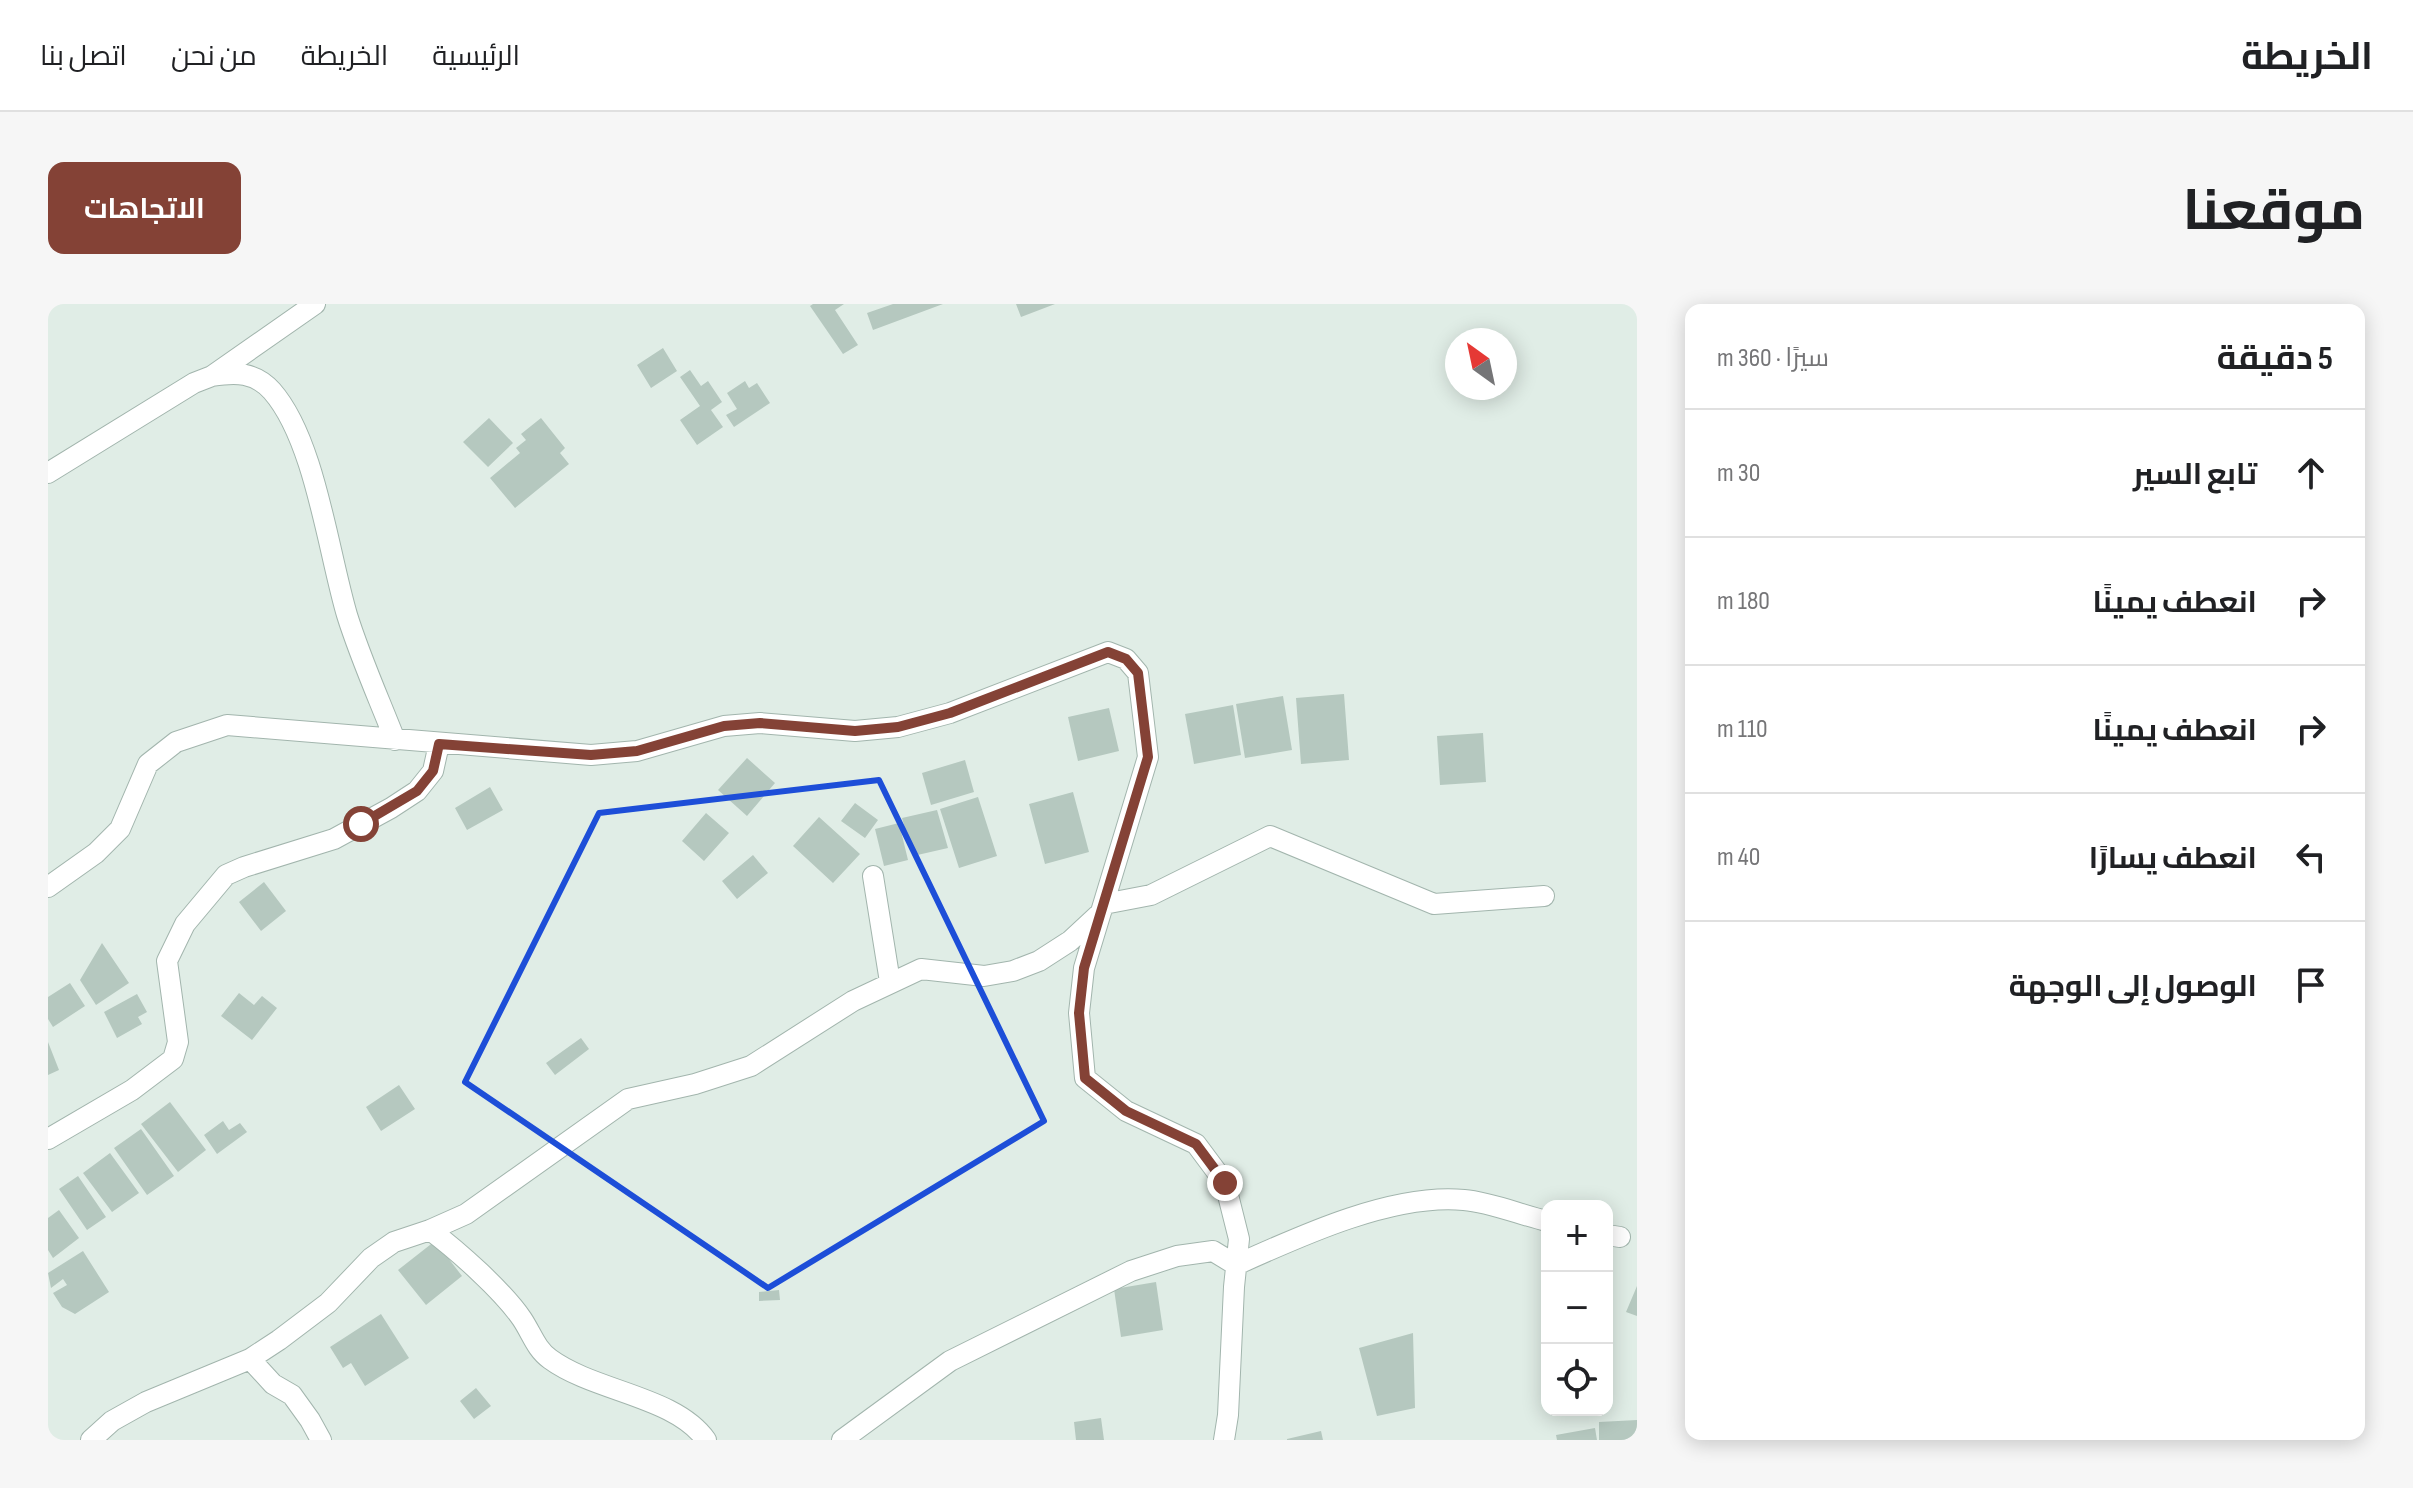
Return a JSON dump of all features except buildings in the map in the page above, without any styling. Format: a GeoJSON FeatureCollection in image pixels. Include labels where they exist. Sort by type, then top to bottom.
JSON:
{"type":"FeatureCollection","features":[{"type":"Feature","properties":{"kind":"street"},"geometry":{"type":"LineString","coordinates":[[212,376],[315,304]]}},
{"type":"Feature","properties":{"kind":"street"},"geometry":{"type":"LineString","coordinates":[[48,473],[194,383],[232,372],[253,375],[271,390],[291,416],[308,464],[347,616],[395,740]]}},
{"type":"Feature","properties":{"kind":"street"},"geometry":{"type":"LineString","coordinates":[[48,887],[96,853],[120,829],[148,764],[176,742],[227,725],[591,755],[637,751],[736,725],[760,723],[855,731],[898,727],[950,713],[1108,652],[1126,659],[1138,673],[1148,757],[1084,968],[1079,1013],[1085,1078],[1126,1111],[1196,1144],[1225,1183],[1239,1239],[1224,1440]]}},
{"type":"Feature","properties":{"kind":"street"},"geometry":{"type":"LineString","coordinates":[[48,1139],[132,1090],[173,1059],[178,1042],[167,961],[185,924],[226,875],[334,839],[391,808],[417,791],[433,771],[439,744]]}},
{"type":"Feature","properties":{"kind":"street"},"geometry":{"type":"LineString","coordinates":[[91,1440],[112,1421],[146,1402],[250,1359],[328,1303],[371,1258],[394,1242],[466,1214],[615,1105],[751,1066],[853,1001],[921,969],[984,976],[1013,971],[1039,961],[1070,941],[1102,908],[1151,895],[1270,836],[1434,904],[1544,896]]}},
{"type":"Feature","properties":{"kind":"street"},"geometry":{"type":"LineString","coordinates":[[873,876],[890,982]]}},
{"type":"Feature","properties":{"kind":"street"},"geometry":{"type":"LineString","coordinates":[[1236,1265],[1292,1238],[1364,1214],[1414,1202],[1465,1200],[1541,1219]]}},
{"type":"Feature","properties":{"kind":"street"},"geometry":{"type":"LineString","coordinates":[[430,1230],[454,1248],[489,1283],[522,1319],[532,1340],[548,1358],[587,1379],[667,1408],[683,1418],[706,1440]]}},
{"type":"Feature","properties":{"kind":"street"},"geometry":{"type":"LineString","coordinates":[[842,1440],[950,1361],[1131,1271],[1177,1256],[1213,1251],[1236,1265]]}},
{"type":"Feature","properties":{"kind":"street"},"geometry":{"type":"LineString","coordinates":[[250,1359],[273,1384],[292,1395],[321,1440]]}},
{"type":"Feature","properties":{"kind":"highlighted area"},"geometry":{"type":"Polygon","coordinates":[[[879,780],[1044,1121],[768,1288],[465,1082],[599,813],[879,780]]]}},
{"type":"Feature","properties":{"kind":"route"},"geometry":{"type":"LineString","coordinates":[[361,824],[417,791],[433,771],[439,744],[591,755],[637,751],[724,726],[760,723],[855,731],[898,727],[950,713],[1108,652],[1126,659],[1138,673],[1148,757],[1084,968],[1079,1013],[1085,1078],[1126,1111],[1196,1144],[1225,1183]]}}]}
